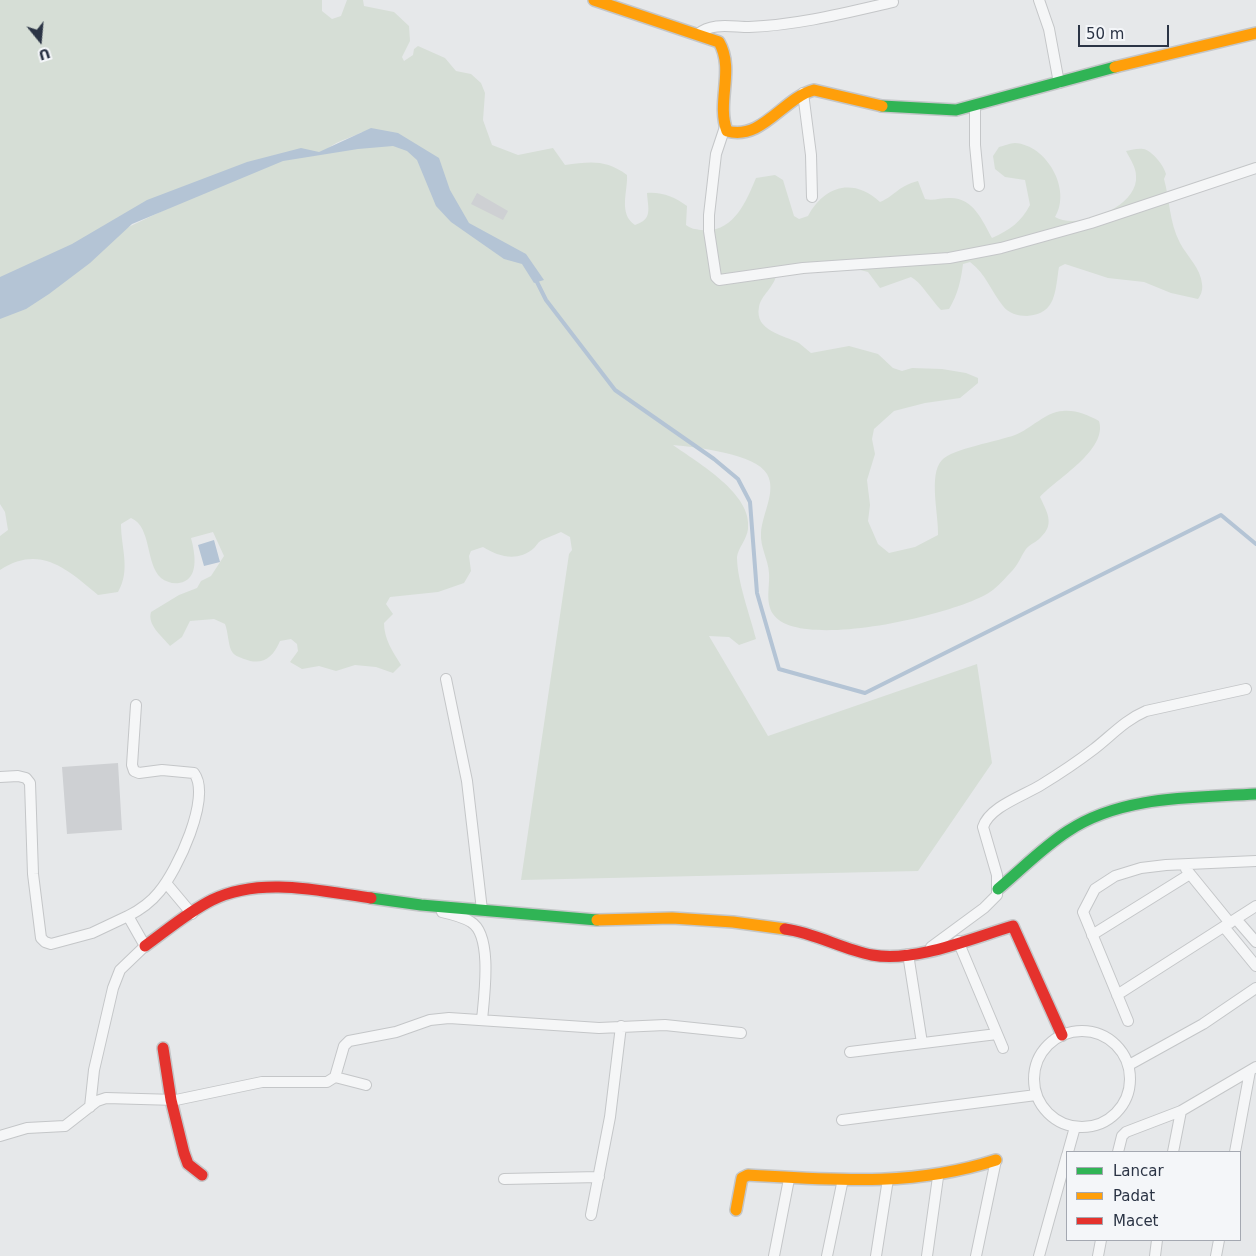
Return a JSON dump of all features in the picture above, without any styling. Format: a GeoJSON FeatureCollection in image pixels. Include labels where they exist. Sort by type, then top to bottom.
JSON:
{"type":"FeatureCollection","features":[{"type":"Feature","properties":{"kind":"street"},"geometry":{"type":"LineString","coordinates":[[594,0],[698,34],[719,42],[723,48],[726,77],[725,127],[716,154],[709,215],[710,241],[716,277],[719,280],[803,268],[950,258],[1001,248],[1091,222],[1256,168]]}},
{"type":"Feature","properties":{"kind":"street"},"geometry":{"type":"LineString","coordinates":[[1039,0],[1049,29],[1059,83]]}},
{"type":"Feature","properties":{"kind":"street"},"geometry":{"type":"LineString","coordinates":[[698,34],[712,26],[749,27],[802,22],[893,2]]}},
{"type":"Feature","properties":{"kind":"street"},"geometry":{"type":"LineString","coordinates":[[725,127],[734,134],[750,131],[767,122],[803,93],[820,90],[868,104],[912,110],[949,110],[976,106],[1148,58],[1256,33]]}},
{"type":"Feature","properties":{"kind":"street"},"geometry":{"type":"LineString","coordinates":[[803,93],[810,155],[812,197]]}},
{"type":"Feature","properties":{"kind":"street"},"geometry":{"type":"LineString","coordinates":[[976,106],[974,146],[979,186]]}},
{"type":"Feature","properties":{"kind":"street"},"geometry":{"type":"LineString","coordinates":[[446,679],[466,773],[482,910]]}},
{"type":"Feature","properties":{"kind":"street"},"geometry":{"type":"LineString","coordinates":[[998,888],[983,827],[986,819],[995,811],[1064,770],[1133,716],[1154,709],[1246,689]]}},
{"type":"Feature","properties":{"kind":"street"},"geometry":{"type":"LineString","coordinates":[[0,777],[18,776],[26,778],[30,783],[33,874],[41,938],[51,944],[92,933],[128,916],[144,906],[166,883],[193,825],[200,786],[194,773],[162,770],[139,773],[134,771],[132,765],[136,705]]}},
{"type":"Feature","properties":{"kind":"street"},"geometry":{"type":"LineString","coordinates":[[925,952],[993,901],[998,888],[1069,830],[1102,813],[1161,802],[1256,794]]}},
{"type":"Feature","properties":{"kind":"street"},"geometry":{"type":"LineString","coordinates":[[1128,1021],[1083,912],[1096,889],[1115,876],[1141,868],[1182,864],[1256,861]]}},
{"type":"Feature","properties":{"kind":"street"},"geometry":{"type":"LineString","coordinates":[[1182,864],[1230,923],[1256,966]]}},
{"type":"Feature","properties":{"kind":"street"},"geometry":{"type":"LineString","coordinates":[[1092,935],[1190,874]]}},
{"type":"Feature","properties":{"kind":"street"},"geometry":{"type":"LineString","coordinates":[[166,883],[192,914]]}},
{"type":"Feature","properties":{"kind":"street"},"geometry":{"type":"LineString","coordinates":[[90,1107],[94,1070],[113,988],[120,970],[145,946],[222,895],[271,888],[300,888],[421,905],[602,920],[672,918],[733,922],[799,932],[873,956],[925,952],[1014,926],[1062,1035]]}},
{"type":"Feature","properties":{"kind":"street"},"geometry":{"type":"LineString","coordinates":[[421,905],[472,922],[480,930],[484,945],[482,1020]]}},
{"type":"Feature","properties":{"kind":"street"},"geometry":{"type":"LineString","coordinates":[[1117,995],[1256,906]]}},
{"type":"Feature","properties":{"kind":"street"},"geometry":{"type":"LineString","coordinates":[[128,916],[145,946]]}},
{"type":"Feature","properties":{"kind":"street"},"geometry":{"type":"LineString","coordinates":[[1230,923],[1256,942]]}},
{"type":"Feature","properties":{"kind":"street"},"geometry":{"type":"LineString","coordinates":[[958,941],[1003,1048]]}},
{"type":"Feature","properties":{"kind":"street"},"geometry":{"type":"LineString","coordinates":[[908,954],[922,1043]]}},
{"type":"Feature","properties":{"kind":"street"},"geometry":{"type":"LineString","coordinates":[[1129,1065],[1203,1024],[1256,988]]}},
{"type":"Feature","properties":{"kind":"street"},"geometry":{"type":"LineString","coordinates":[[0,1136],[27,1128],[65,1126],[101,1099],[114,1097],[171,1100],[254,1083],[327,1082],[335,1077],[344,1046],[353,1040],[396,1032],[439,1018],[599,1028],[665,1025],[741,1033]]}},
{"type":"Feature","properties":{"kind":"street"},"geometry":{"type":"LineString","coordinates":[[591,1215],[613,1092],[621,1026]]}},
{"type":"Feature","properties":{"kind":"street"},"geometry":{"type":"LineString","coordinates":[[1078,1031],[1095,1032],[1110,1039],[1122,1051],[1129,1065],[1130,1084],[1125,1102],[1112,1117],[1095,1126],[1075,1127],[1059,1122],[1045,1110],[1036,1095],[1034,1077],[1038,1060],[1048,1045],[1062,1035],[1078,1031]]}},
{"type":"Feature","properties":{"kind":"street"},"geometry":{"type":"LineString","coordinates":[[850,1052],[997,1034]]}},
{"type":"Feature","properties":{"kind":"street"},"geometry":{"type":"LineString","coordinates":[[163,1048],[171,1100],[186,1159],[194,1170],[202,1175]]}},
{"type":"Feature","properties":{"kind":"street"},"geometry":{"type":"LineString","coordinates":[[1118,1151],[1120,1141],[1126,1132],[1181,1111],[1253,1069]]}},
{"type":"Feature","properties":{"kind":"street"},"geometry":{"type":"LineString","coordinates":[[1235,1151],[1253,1069]]}},
{"type":"Feature","properties":{"kind":"street"},"geometry":{"type":"LineString","coordinates":[[335,1077],[366,1085]]}},
{"type":"Feature","properties":{"kind":"street"},"geometry":{"type":"LineString","coordinates":[[842,1120],[1036,1095]]}},
{"type":"Feature","properties":{"kind":"street"},"geometry":{"type":"LineString","coordinates":[[1174,1151],[1181,1111]]}},
{"type":"Feature","properties":{"kind":"street"},"geometry":{"type":"LineString","coordinates":[[1069,1151],[1075,1127]]}},
{"type":"Feature","properties":{"kind":"street"},"geometry":{"type":"LineString","coordinates":[[736,1210],[744,1176],[789,1179],[888,1179],[938,1176],[971,1170],[996,1160]]}},
{"type":"Feature","properties":{"kind":"street"},"geometry":{"type":"LineString","coordinates":[[976,1256],[996,1160]]}},
{"type":"Feature","properties":{"kind":"street"},"geometry":{"type":"LineString","coordinates":[[1040,1256],[1066,1161]]}},
{"type":"Feature","properties":{"kind":"street"},"geometry":{"type":"LineString","coordinates":[[928,1256],[938,1176]]}},
{"type":"Feature","properties":{"kind":"street"},"geometry":{"type":"LineString","coordinates":[[504,1178],[599,1177]]}},
{"type":"Feature","properties":{"kind":"street"},"geometry":{"type":"LineString","coordinates":[[774,1256],[789,1179]]}},
{"type":"Feature","properties":{"kind":"street"},"geometry":{"type":"LineString","coordinates":[[827,1256],[843,1179]]}},
{"type":"Feature","properties":{"kind":"street"},"geometry":{"type":"LineString","coordinates":[[876,1256],[888,1179]]}},
{"type":"Feature","properties":{"kind":"street"},"geometry":{"type":"LineString","coordinates":[[1098,1256],[1101,1241]]}},
{"type":"Feature","properties":{"kind":"street"},"geometry":{"type":"LineString","coordinates":[[1154,1256],[1158,1241]]}},
{"type":"Feature","properties":{"kind":"street"},"geometry":{"type":"LineString","coordinates":[[1216,1256],[1219,1241]]}},
{"type":"Feature","properties":{"kind":"shaded area"},"geometry":{"type":"Polygon","coordinates":[[[0,0],[322,0],[322,11],[332,19],[341,16],[347,0],[363,0],[364,6],[394,12],[409,26],[410,41],[402,57],[404,61],[413,55],[414,49],[418,46],[445,58],[456,71],[471,74],[481,83],[485,93],[483,120],[492,145],[518,155],[553,148],[565,165],[604,164],[612,166],[627,175],[625,209],[630,220],[635,225],[645,220],[647,216],[647,193],[658,193],[678,200],[687,206],[686,225],[693,229],[712,230],[722,227],[730,222],[743,206],[756,178],[775,175],[783,180],[794,216],[799,219],[808,216],[822,198],[840,188],[860,189],[880,202],[906,185],[918,181],[925,199],[957,199],[971,205],[992,238],[1014,225],[1030,205],[1025,180],[1005,177],[995,169],[993,156],[999,147],[1011,143],[1027,146],[1046,160],[1058,182],[1060,194],[1059,206],[1055,217],[1065,221],[1077,221],[1105,213],[1128,197],[1134,187],[1136,173],[1126,151],[1141,149],[1154,155],[1165,171],[1164,179],[1176,235],[1199,273],[1202,286],[1198,299],[1171,293],[1144,282],[1108,278],[1065,264],[1059,267],[1055,292],[1049,306],[1044,311],[1027,316],[1008,311],[980,272],[970,262],[963,264],[959,287],[949,309],[941,310],[915,279],[911,277],[880,288],[868,272],[841,265],[795,264],[777,273],[760,303],[759,315],[761,322],[772,331],[799,343],[811,353],[849,346],[878,354],[893,368],[902,371],[912,368],[942,369],[966,373],[978,378],[978,383],[960,398],[925,403],[894,411],[874,429],[872,439],[875,454],[867,480],[870,505],[868,521],[878,544],[889,553],[915,547],[938,535],[935,496],[936,475],[938,466],[947,456],[1015,435],[1044,417],[1056,412],[1077,412],[1099,421],[1100,432],[1096,443],[1089,453],[1040,497],[1049,523],[1045,532],[1026,549],[1014,569],[993,590],[973,601],[914,619],[844,630],[813,630],[788,625],[773,614],[768,599],[769,573],[761,533],[770,495],[770,481],[761,467],[751,461],[724,453],[673,445],[722,481],[742,504],[747,516],[748,529],[737,557],[741,587],[756,639],[739,645],[729,637],[709,636],[768,736],[977,664],[992,763],[918,871],[521,880],[569,554],[572,550],[570,537],[561,532],[541,541],[528,552],[515,556],[502,555],[483,547],[471,551],[469,556],[471,571],[464,583],[438,592],[390,597],[386,604],[393,614],[384,623],[384,629],[401,665],[393,673],[376,667],[355,665],[336,671],[319,666],[302,669],[290,662],[298,651],[297,644],[291,639],[280,641],[274,652],[266,659],[256,662],[250,661],[235,655],[231,650],[225,624],[214,619],[190,621],[182,637],[170,646],[153,626],[150,617],[151,612],[179,595],[197,588],[201,581],[211,576],[224,556],[213,532],[191,538],[194,551],[193,571],[186,581],[179,583],[172,583],[161,578],[153,564],[142,529],[131,518],[121,524],[125,567],[122,584],[118,592],[98,595],[64,569],[40,560],[28,559],[0,570],[0,536],[8,530],[5,512],[0,504],[0,309],[116,233],[252,168],[0,283],[0,0]],[[362,132],[337,143],[324,152],[374,137],[362,132]]]}},
{"type":"Feature","properties":{"kind":"water"},"geometry":{"type":"Polygon","coordinates":[[[371,128],[398,133],[439,158],[450,190],[469,223],[526,254],[544,280],[534,283],[522,264],[504,259],[451,222],[436,206],[417,160],[407,151],[393,146],[358,149],[283,161],[132,224],[90,263],[49,294],[26,309],[0,319],[0,277],[72,244],[147,200],[247,162],[301,148],[319,152],[371,128]]]}},
{"type":"Feature","properties":{"kind":"water"},"geometry":{"type":"Polygon","coordinates":[[[214,540],[220,562],[204,566],[198,545],[214,540]]]}},
{"type":"Feature","properties":{"kind":"building"},"geometry":{"type":"Polygon","coordinates":[[[477,193],[508,211],[503,220],[471,204],[477,193]]]}},
{"type":"Feature","properties":{"kind":"building"},"geometry":{"type":"Polygon","coordinates":[[[118,763],[122,830],[67,834],[62,767],[118,763]]]}},
{"type":"Feature","properties":{"kind":"waterway"},"geometry":{"type":"LineString","coordinates":[[535,278],[546,300],[615,390],[714,459],[738,479],[750,502],[757,593],[779,669],[865,693],[1221,515],[1256,544]]}},
{"type":"Feature","properties":{"kind":"traffic: fast"},"geometry":{"type":"LineString","coordinates":[[882,106],[956,110],[1115,67]]}},
{"type":"Feature","properties":{"kind":"traffic: fast"},"geometry":{"type":"LineString","coordinates":[[998,889],[1059,837],[1089,819],[1111,811],[1159,800],[1256,794]]}},
{"type":"Feature","properties":{"kind":"traffic: fast"},"geometry":{"type":"LineString","coordinates":[[371,898],[421,905],[597,920]]}},
{"type":"Feature","properties":{"kind":"traffic: slow"},"geometry":{"type":"LineString","coordinates":[[594,0],[719,42],[723,53],[726,75],[723,109],[727,131],[740,132],[762,125],[792,101],[814,90],[882,106]]}},
{"type":"Feature","properties":{"kind":"traffic: slow"},"geometry":{"type":"LineString","coordinates":[[1115,67],[1256,33]]}},
{"type":"Feature","properties":{"kind":"traffic: slow"},"geometry":{"type":"LineString","coordinates":[[597,920],[672,918],[733,922],[785,929]]}},
{"type":"Feature","properties":{"kind":"traffic: slow"},"geometry":{"type":"LineString","coordinates":[[736,1210],[742,1178],[748,1175],[873,1180],[904,1178],[965,1169],[996,1160]]}},
{"type":"Feature","properties":{"kind":"traffic: jam"},"geometry":{"type":"LineString","coordinates":[[145,946],[203,905],[231,893],[250,889],[291,887],[371,898]]}},
{"type":"Feature","properties":{"kind":"traffic: jam"},"geometry":{"type":"LineString","coordinates":[[785,929],[807,934],[872,955],[889,957],[925,953],[1013,926],[1062,1035]]}},
{"type":"Feature","properties":{"kind":"traffic: jam"},"geometry":{"type":"LineString","coordinates":[[163,1048],[171,1100],[184,1153],[188,1164],[202,1175]]}}]}
